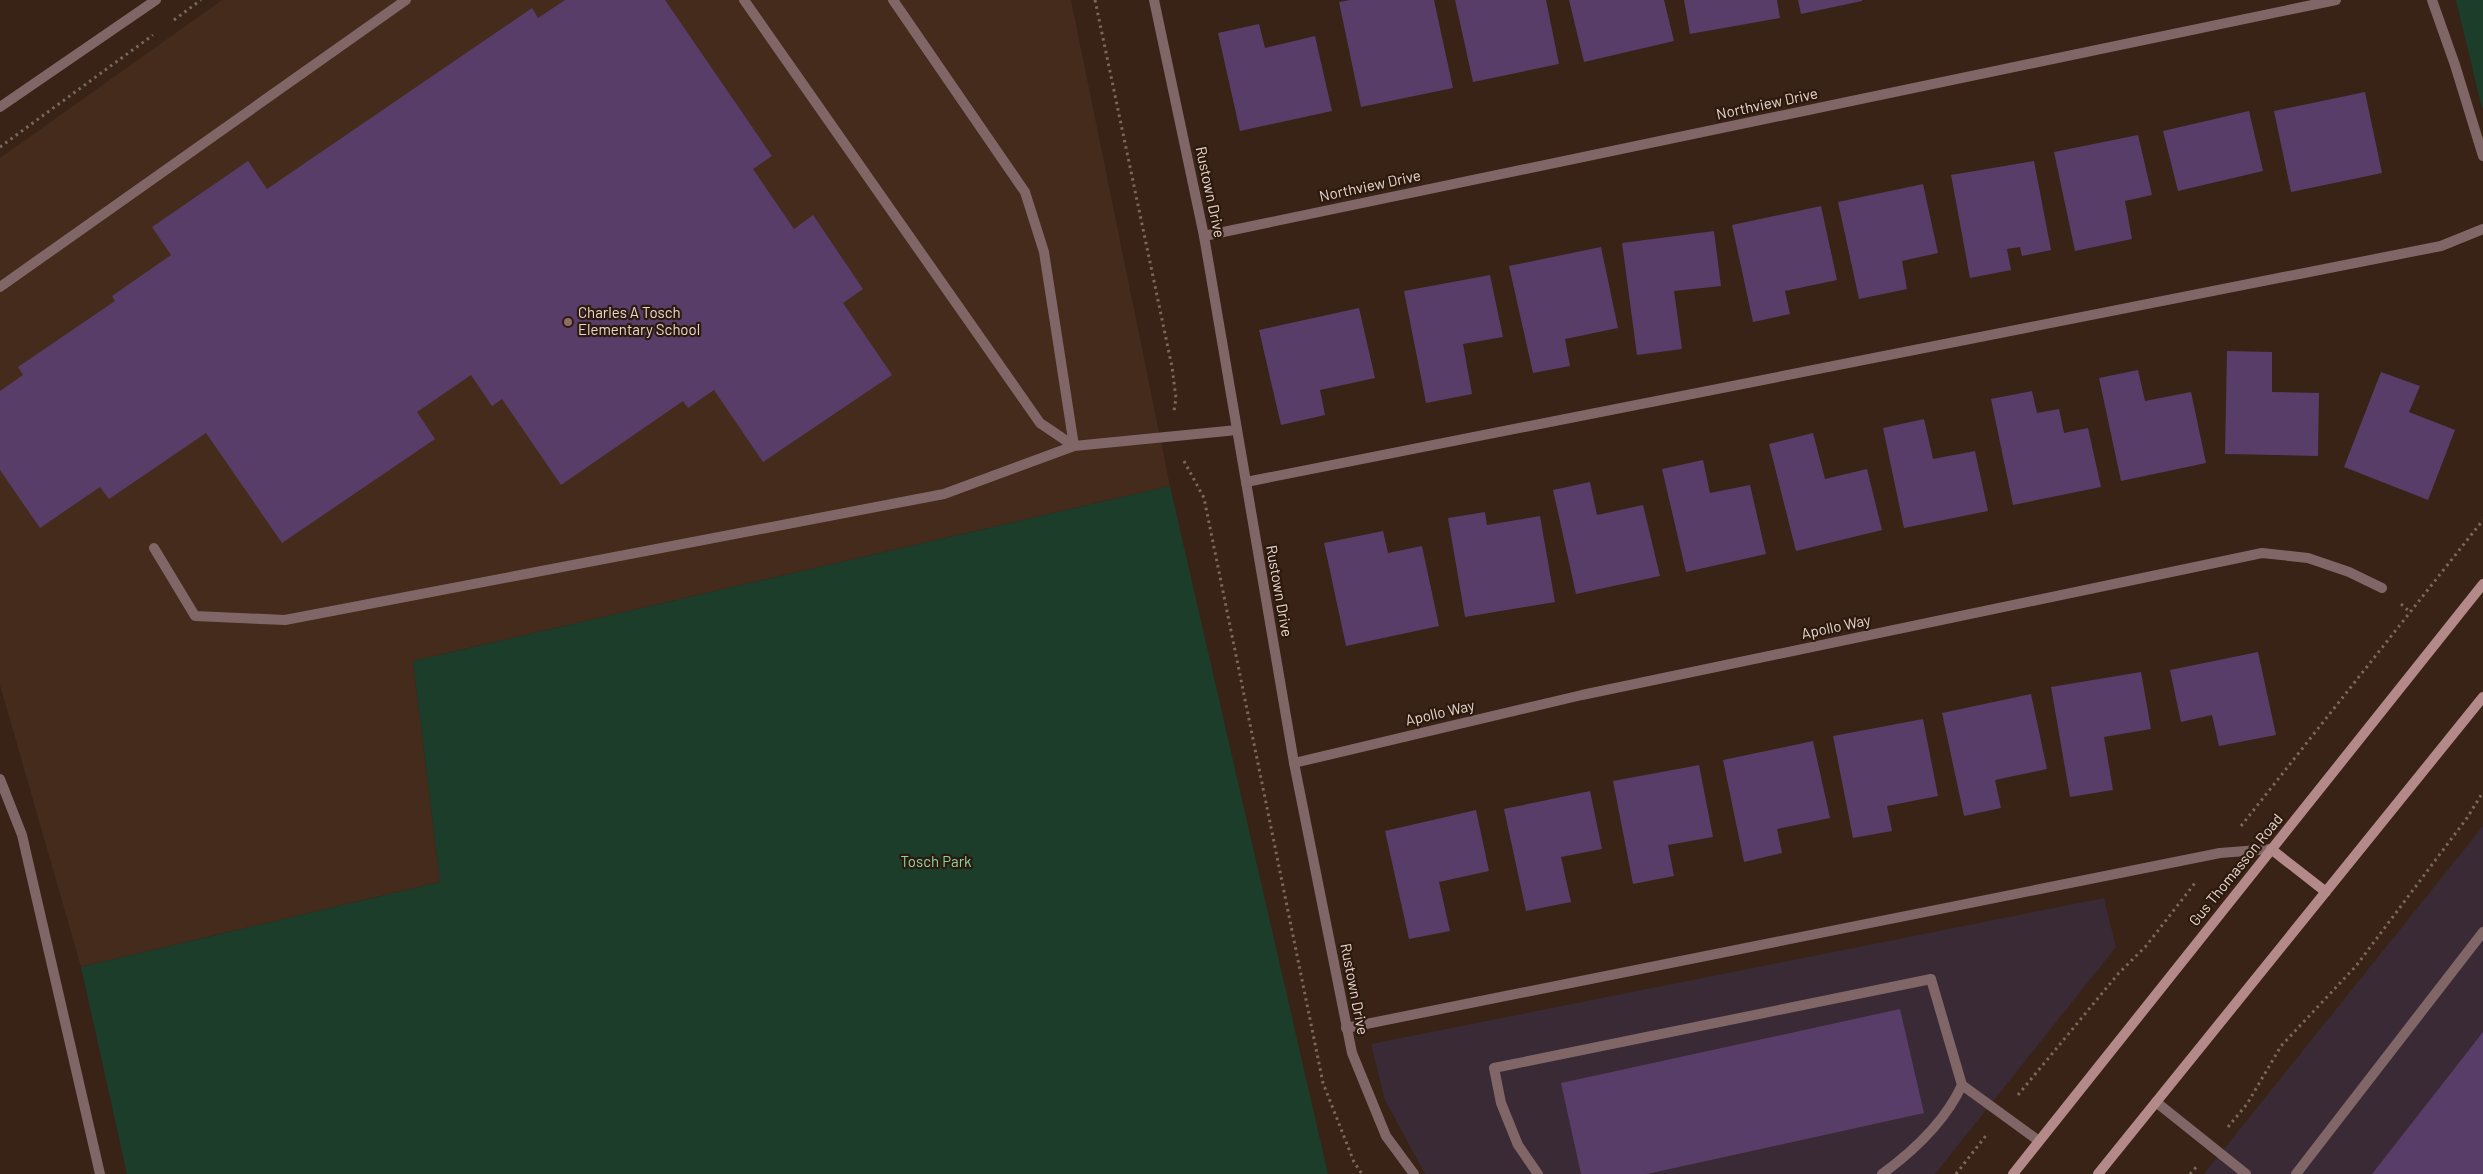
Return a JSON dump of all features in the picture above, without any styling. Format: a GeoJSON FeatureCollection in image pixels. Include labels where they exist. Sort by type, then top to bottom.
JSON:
{"type":"FeatureCollection","features":[{"type":"Feature","properties":{"kind":"main road","name":"Gus Thomasson Road"},"geometry":{"type":"LineString","coordinates":[[2013,1174],[2483,584]]}},
{"type":"Feature","properties":{"kind":"main road"},"geometry":{"type":"LineString","coordinates":[[2098,1174],[2483,697]]}},
{"type":"Feature","properties":{"kind":"main road"},"geometry":{"type":"LineString","coordinates":[[2272,849],[2326,892]]}},
{"type":"Feature","properties":{"kind":"street"},"geometry":{"type":"LineString","coordinates":[[0,107],[156,0]]}},
{"type":"Feature","properties":{"kind":"street"},"geometry":{"type":"LineString","coordinates":[[0,287],[406,0]]}},
{"type":"Feature","properties":{"kind":"street"},"geometry":{"type":"LineString","coordinates":[[744,0],[1040,423],[1074,446]]}},
{"type":"Feature","properties":{"kind":"street"},"geometry":{"type":"LineString","coordinates":[[893,0],[1024,192],[1044,252],[1074,446]]}},
{"type":"Feature","properties":{"kind":"street","name":"Rustown Drive"},"geometry":{"type":"LineString","coordinates":[[1154,0],[1204,236],[1294,763],[1346,1028],[1352,1053],[1386,1136],[1414,1174]]}},
{"type":"Feature","properties":{"kind":"street","name":"Northview Drive"},"geometry":{"type":"LineString","coordinates":[[1204,236],[2336,0]]}},
{"type":"Feature","properties":{"kind":"street"},"geometry":{"type":"LineString","coordinates":[[2432,0],[2483,156]]}},
{"type":"Feature","properties":{"kind":"street"},"geometry":{"type":"LineString","coordinates":[[1246,482],[2441,246],[2483,229]]}},
{"type":"Feature","properties":{"kind":"street"},"geometry":{"type":"LineString","coordinates":[[154,548],[195,616],[286,620],[944,494],[1074,446],[1237,430]]}},
{"type":"Feature","properties":{"kind":"street","name":"Apollo Way"},"geometry":{"type":"LineString","coordinates":[[1294,763],[1592,693],[2262,552],[2308,558],[2349,572],[2382,588]]}},
{"type":"Feature","properties":{"kind":"street"},"geometry":{"type":"LineString","coordinates":[[0,779],[22,835],[100,1174]]}},
{"type":"Feature","properties":{"kind":"street"},"geometry":{"type":"LineString","coordinates":[[1346,1028],[2210,855],[2272,849]]}},
{"type":"Feature","properties":{"kind":"street"},"geometry":{"type":"LineString","coordinates":[[2296,1174],[2483,932]]}},
{"type":"Feature","properties":{"kind":"street"},"geometry":{"type":"LineString","coordinates":[[1538,1174],[1518,1145],[1501,1103],[1494,1068],[1931,979],[1962,1085],[2039,1141]]}},
{"type":"Feature","properties":{"kind":"street"},"geometry":{"type":"LineString","coordinates":[[1882,1174],[1906,1157],[1928,1135],[1952,1106],[1962,1085]]}},
{"type":"Feature","properties":{"kind":"street"},"geometry":{"type":"LineString","coordinates":[[2156,1102],[2246,1174]]}},
{"type":"Feature","properties":{"kind":"path"},"geometry":{"type":"LineString","coordinates":[[169,24],[201,0]]}},
{"type":"Feature","properties":{"kind":"path"},"geometry":{"type":"LineString","coordinates":[[1095,0],[1172,367],[1176,398],[1171,437],[1204,498],[1323,1083],[1354,1162],[1362,1174]]}},
{"type":"Feature","properties":{"kind":"path"},"geometry":{"type":"LineString","coordinates":[[0,147],[161,29]]}},
{"type":"Feature","properties":{"kind":"path"},"geometry":{"type":"LineString","coordinates":[[2190,1174],[2247,1104],[2281,1046],[2356,966],[2467,818],[2483,792]]}},
{"type":"Feature","properties":{"kind":"shaded area","name":"Charles A Tosch Elementary School"},"geometry":{"type":"Polygon","coordinates":[[[222,0],[1071,0],[1170,486],[413,661],[440,882],[81,967],[0,685],[0,158],[222,0]]]}},
{"type":"Feature","properties":{"kind":"shaded area"},"geometry":{"type":"Polygon","coordinates":[[[2483,826],[2483,1174],[2204,1174],[2483,826]]]}},
{"type":"Feature","properties":{"kind":"shaded area"},"geometry":{"type":"Polygon","coordinates":[[[2104,898],[2116,947],[1935,1174],[1425,1174],[1385,1100],[1371,1044],[2104,898]]]}},
{"type":"Feature","properties":{"kind":"green space"},"geometry":{"type":"Polygon","coordinates":[[[2456,0],[2483,0],[2483,110],[2480,100],[2456,0]]]}},
{"type":"Feature","properties":{"kind":"green space","name":"Tosch Park"},"geometry":{"type":"Polygon","coordinates":[[[1170,486],[1328,1174],[127,1174],[81,967],[440,882],[413,661],[1170,486]]]}},
{"type":"Feature","properties":{"kind":"building"},"geometry":{"type":"Polygon","coordinates":[[[565,0],[665,0],[772,156],[753,169],[794,229],[813,215],[863,289],[843,303],[892,375],[763,462],[714,390],[688,408],[683,401],[561,485],[502,399],[492,406],[471,375],[417,412],[435,439],[282,543],[206,433],[109,499],[100,487],[40,528],[0,470],[0,391],[23,375],[18,367],[115,301],[112,296],[171,255],[152,227],[248,161],[267,189],[532,8],[538,18],[565,0]]]}},
{"type":"Feature","properties":{"kind":"building"},"geometry":{"type":"Polygon","coordinates":[[[1350,0],[1434,0],[1453,88],[1361,107],[1339,2],[1350,0]]]}},
{"type":"Feature","properties":{"kind":"building"},"geometry":{"type":"Polygon","coordinates":[[[1455,0],[1546,0],[1559,64],[1473,82],[1455,0]]]}},
{"type":"Feature","properties":{"kind":"building"},"geometry":{"type":"Polygon","coordinates":[[[1569,0],[1664,0],[1674,41],[1584,62],[1569,0]]]}},
{"type":"Feature","properties":{"kind":"building"},"geometry":{"type":"Polygon","coordinates":[[[1684,0],[1777,0],[1780,18],[1690,34],[1684,0]]]}},
{"type":"Feature","properties":{"kind":"building"},"geometry":{"type":"Polygon","coordinates":[[[1798,0],[1862,0],[1862,1],[1801,14],[1798,0]]]}},
{"type":"Feature","properties":{"kind":"building"},"geometry":{"type":"Polygon","coordinates":[[[1259,24],[1265,48],[1315,36],[1332,111],[1240,131],[1218,33],[1259,24]]]}},
{"type":"Feature","properties":{"kind":"building"},"geometry":{"type":"Polygon","coordinates":[[[2365,92],[2382,173],[2291,192],[2274,111],[2365,92]]]}},
{"type":"Feature","properties":{"kind":"building"},"geometry":{"type":"Polygon","coordinates":[[[2249,111],[2263,171],[2178,191],[2163,131],[2249,111]]]}},
{"type":"Feature","properties":{"kind":"building"},"geometry":{"type":"Polygon","coordinates":[[[2138,135],[2152,195],[2125,201],[2132,239],[2075,251],[2054,152],[2138,135]]]}},
{"type":"Feature","properties":{"kind":"building"},"geometry":{"type":"Polygon","coordinates":[[[2034,161],[2051,250],[2022,256],[2020,247],[2007,249],[2011,270],[1970,278],[1951,175],[2034,161]]]}},
{"type":"Feature","properties":{"kind":"building"},"geometry":{"type":"Polygon","coordinates":[[[1923,184],[1938,253],[1902,261],[1907,289],[1859,299],[1838,202],[1923,184]]]}},
{"type":"Feature","properties":{"kind":"building"},"geometry":{"type":"Polygon","coordinates":[[[1821,206],[1837,280],[1785,291],[1790,314],[1753,322],[1732,225],[1821,206]]]}},
{"type":"Feature","properties":{"kind":"building"},"geometry":{"type":"Polygon","coordinates":[[[1714,231],[1721,286],[1674,291],[1682,349],[1637,355],[1622,243],[1714,231]]]}},
{"type":"Feature","properties":{"kind":"building"},"geometry":{"type":"Polygon","coordinates":[[[1601,247],[1618,328],[1565,339],[1570,366],[1533,373],[1509,266],[1601,247]]]}},
{"type":"Feature","properties":{"kind":"building"},"geometry":{"type":"Polygon","coordinates":[[[1490,275],[1503,337],[1463,344],[1472,394],[1426,403],[1404,291],[1490,275]]]}},
{"type":"Feature","properties":{"kind":"building"},"geometry":{"type":"Polygon","coordinates":[[[1359,308],[1375,378],[1320,390],[1325,415],[1281,425],[1259,330],[1359,308]]]}},
{"type":"Feature","properties":{"kind":"building"},"geometry":{"type":"Polygon","coordinates":[[[2227,351],[2272,352],[2272,392],[2319,393],[2318,456],[2225,454],[2227,351]]]}},
{"type":"Feature","properties":{"kind":"building"},"geometry":{"type":"Polygon","coordinates":[[[2138,370],[2145,401],[2191,392],[2206,463],[2121,481],[2099,378],[2138,370]]]}},
{"type":"Feature","properties":{"kind":"building"},"geometry":{"type":"Polygon","coordinates":[[[2381,372],[2420,386],[2409,412],[2455,430],[2428,500],[2344,467],[2381,372]]]}},
{"type":"Feature","properties":{"kind":"building"},"geometry":{"type":"Polygon","coordinates":[[[2032,391],[2037,413],[2059,409],[2064,433],[2088,428],[2101,487],[2013,505],[1991,399],[2032,391]]]}},
{"type":"Feature","properties":{"kind":"building"},"geometry":{"type":"Polygon","coordinates":[[[1924,419],[1933,459],[1975,451],[1988,511],[1904,528],[1883,428],[1924,419]]]}},
{"type":"Feature","properties":{"kind":"building"},"geometry":{"type":"Polygon","coordinates":[[[1813,433],[1825,479],[1867,469],[1882,530],[1796,551],[1769,444],[1813,433]]]}},
{"type":"Feature","properties":{"kind":"building"},"geometry":{"type":"Polygon","coordinates":[[[1703,460],[1710,493],[1750,485],[1766,554],[1686,572],[1662,469],[1703,460]]]}},
{"type":"Feature","properties":{"kind":"building"},"geometry":{"type":"Polygon","coordinates":[[[1590,482],[1597,515],[1643,505],[1660,576],[1576,594],[1553,490],[1590,482]]]}},
{"type":"Feature","properties":{"kind":"building"},"geometry":{"type":"Polygon","coordinates":[[[1485,512],[1487,525],[1540,516],[1555,602],[1465,617],[1448,518],[1485,512]]]}},
{"type":"Feature","properties":{"kind":"building"},"geometry":{"type":"Polygon","coordinates":[[[1383,531],[1388,553],[1422,546],[1439,626],[1346,646],[1324,543],[1383,531]]]}},
{"type":"Feature","properties":{"kind":"building"},"geometry":{"type":"Polygon","coordinates":[[[2258,652],[2276,735],[2219,746],[2212,715],[2181,722],[2170,670],[2258,652]]]}},
{"type":"Feature","properties":{"kind":"building"},"geometry":{"type":"Polygon","coordinates":[[[2141,672],[2151,729],[2104,737],[2113,790],[2070,797],[2051,687],[2141,672]]]}},
{"type":"Feature","properties":{"kind":"building"},"geometry":{"type":"Polygon","coordinates":[[[2031,694],[2047,769],[1995,780],[2001,808],[1964,816],[1942,713],[2031,694]]]}},
{"type":"Feature","properties":{"kind":"building"},"geometry":{"type":"Polygon","coordinates":[[[1923,719],[1938,796],[1887,806],[1892,831],[1853,838],[1833,736],[1923,719]]]}},
{"type":"Feature","properties":{"kind":"building"},"geometry":{"type":"Polygon","coordinates":[[[1813,741],[1830,818],[1777,829],[1782,853],[1744,862],[1723,760],[1813,741]]]}},
{"type":"Feature","properties":{"kind":"building"},"geometry":{"type":"Polygon","coordinates":[[[1699,765],[1713,837],[1668,845],[1674,876],[1633,884],[1613,781],[1699,765]]]}},
{"type":"Feature","properties":{"kind":"building"},"geometry":{"type":"Polygon","coordinates":[[[1590,791],[1602,849],[1561,857],[1571,902],[1526,911],[1504,809],[1590,791]]]}},
{"type":"Feature","properties":{"kind":"building"},"geometry":{"type":"Polygon","coordinates":[[[1476,810],[1489,871],[1439,882],[1450,931],[1409,939],[1385,831],[1476,810]]]}},
{"type":"Feature","properties":{"kind":"building"},"geometry":{"type":"Polygon","coordinates":[[[1900,1009],[1924,1113],[1647,1174],[1581,1174],[1561,1083],[1900,1009]]]}},
{"type":"Feature","properties":{"kind":"building"},"geometry":{"type":"Polygon","coordinates":[[[2483,1032],[2483,1174],[2372,1174],[2483,1032]]]}},
{"type":"Feature","properties":{"kind":"place","name":"Charles A Tosch Elementary School"},"geometry":{"type":"Point","coordinates":[568,322]}}]}
